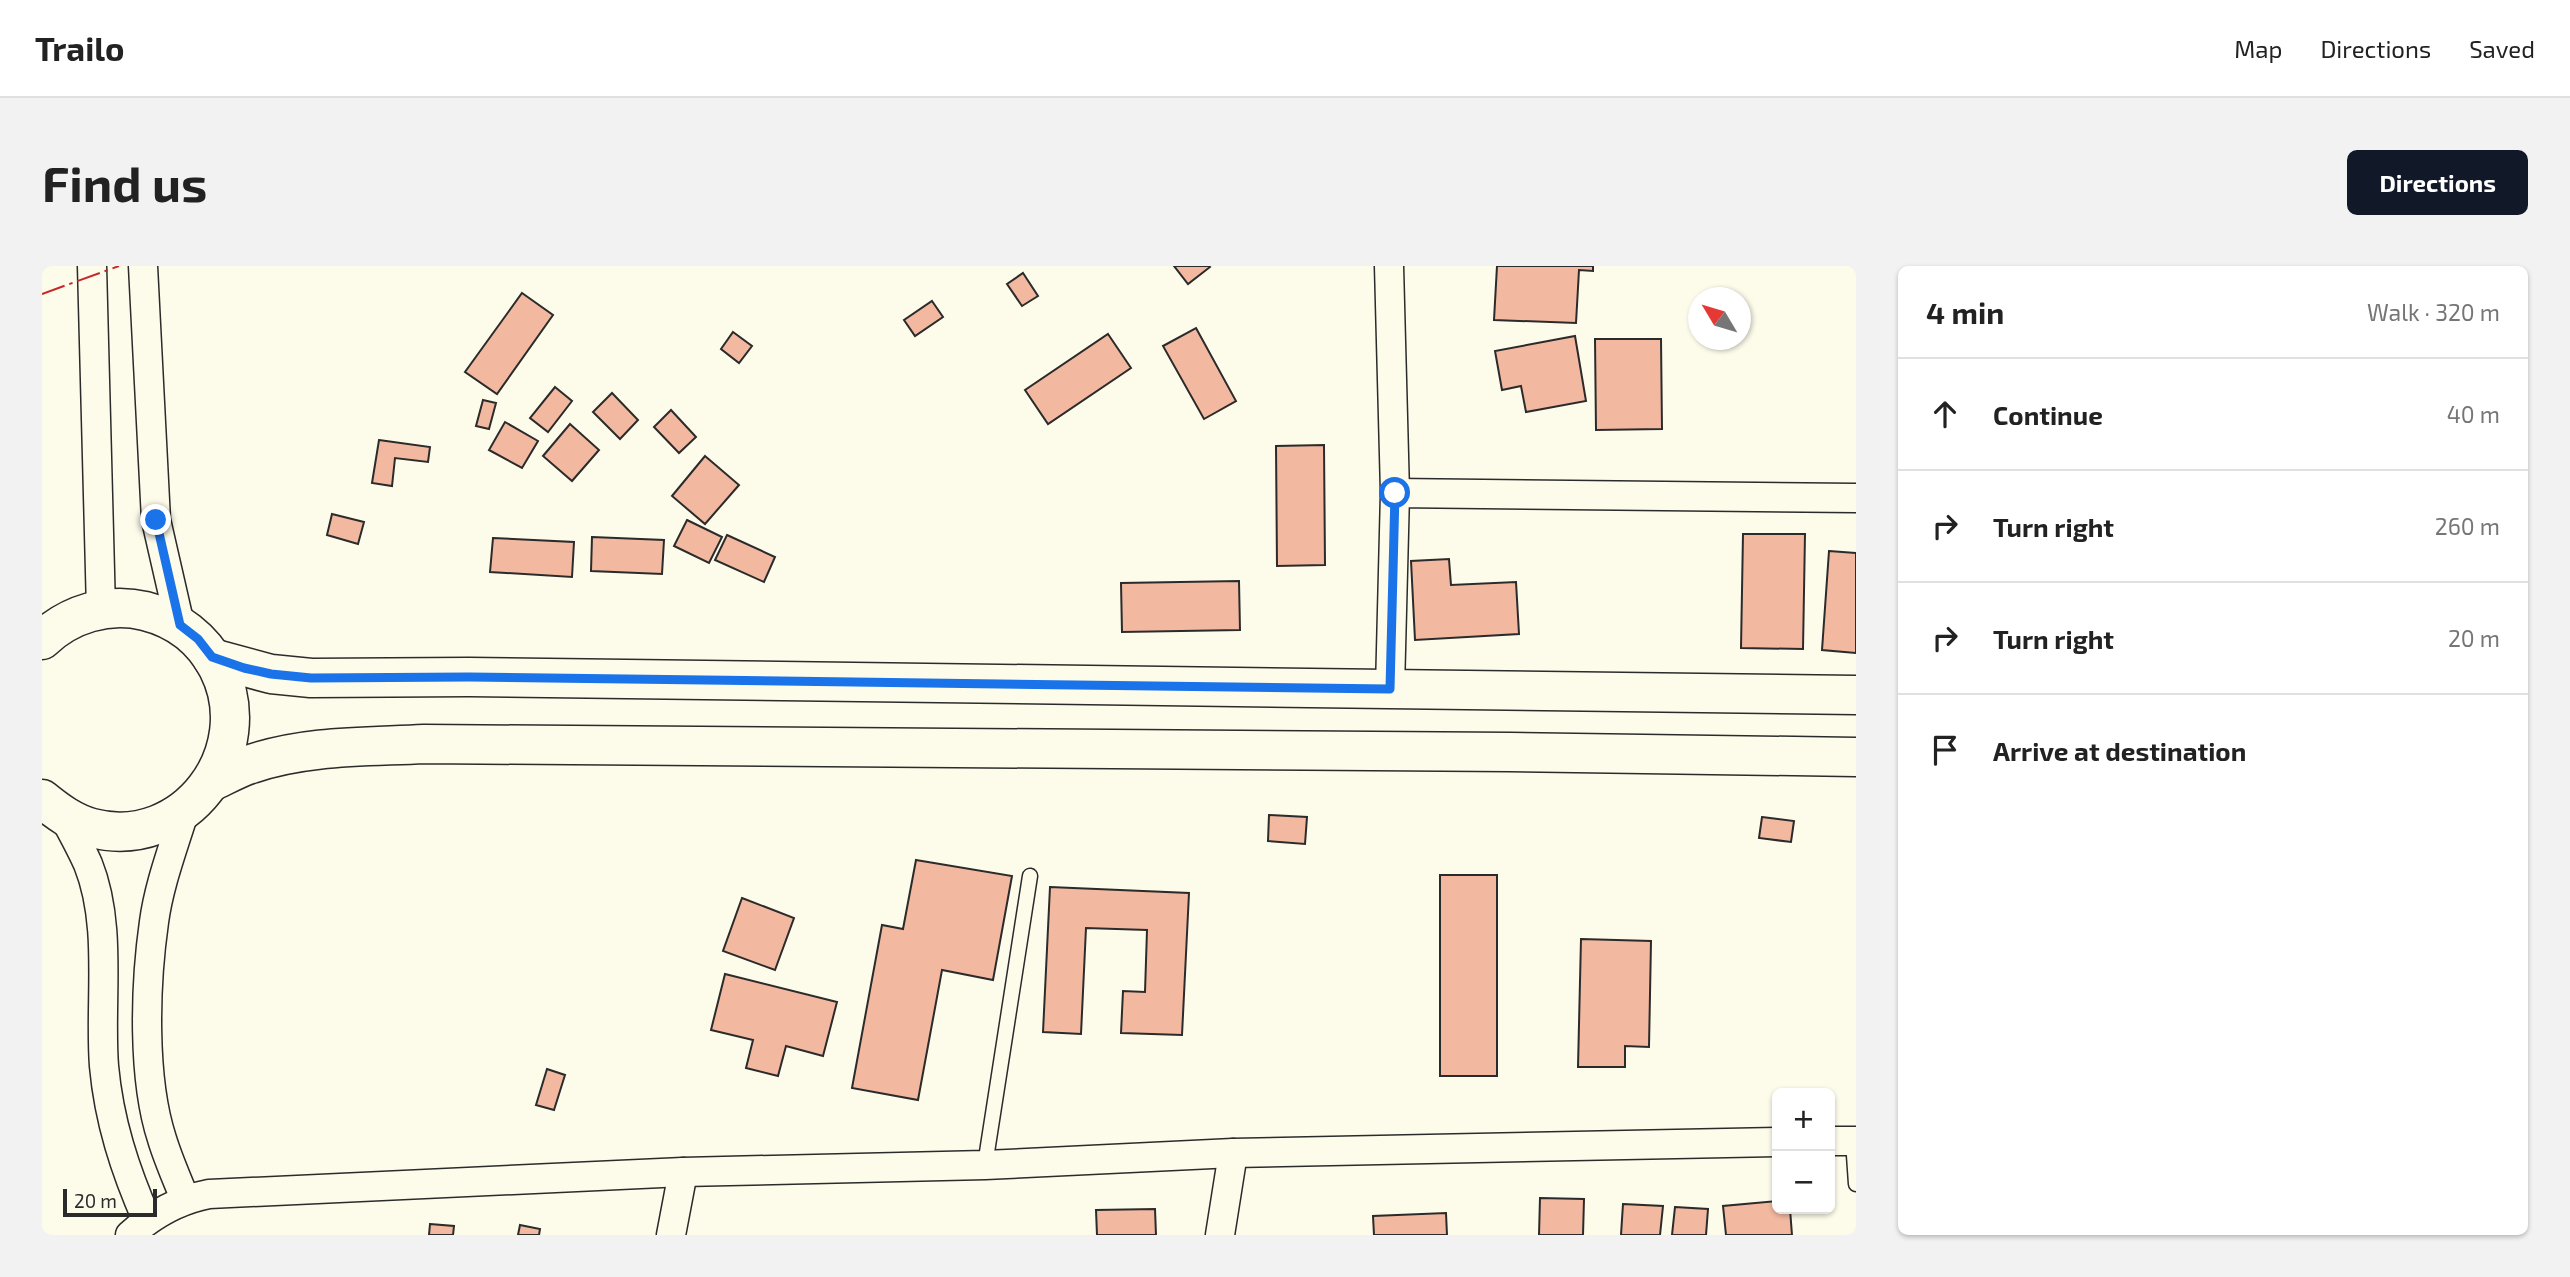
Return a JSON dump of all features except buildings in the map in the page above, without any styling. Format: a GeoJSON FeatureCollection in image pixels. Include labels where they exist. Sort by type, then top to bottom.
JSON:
{"type":"FeatureCollection","features":[{"type":"Feature","properties":{"kind":"main road"},"geometry":{"type":"LineString","coordinates":[[42,640],[69,620],[101,610],[137,609],[159,615],[180,625],[198,639],[212,657],[224,681],[230,706],[230,733],[224,758],[211,782],[185,809],[157,824],[125,831],[93,828],[53,808]]}},
{"type":"Feature","properties":{"kind":"main road"},"geometry":{"type":"LineString","coordinates":[[212,657],[257,671],[311,678],[469,677],[1856,695]]}},
{"type":"Feature","properties":{"kind":"main road"},"geometry":{"type":"LineString","coordinates":[[211,782],[250,764],[284,755],[329,749],[424,744],[1469,751],[1856,757]]}},
{"type":"Feature","properties":{"kind":"street"},"geometry":{"type":"LineString","coordinates":[[92,266],[101,610]]}},
{"type":"Feature","properties":{"kind":"street"},"geometry":{"type":"LineString","coordinates":[[143,266],[156,520],[180,625]]}},
{"type":"Feature","properties":{"kind":"street"},"geometry":{"type":"LineString","coordinates":[[1389,266],[1395,493],[1390,689]]}},
{"type":"Feature","properties":{"kind":"street"},"geometry":{"type":"LineString","coordinates":[[1395,493],[1856,498]]}},
{"type":"Feature","properties":{"kind":"street"},"geometry":{"type":"LineString","coordinates":[[53,808],[89,865],[96,895],[105,987],[104,1065],[112,1124],[126,1171],[138,1228],[185,1199],[209,1194],[683,1172],[985,1165],[1233,1153],[1772,1142]]}},
{"type":"Feature","properties":{"kind":"street"},"geometry":{"type":"LineString","coordinates":[[185,809],[165,873],[154,921],[147,1010],[151,1090],[161,1138],[185,1199]]}},
{"type":"Feature","properties":{"kind":"street"},"geometry":{"type":"LineString","coordinates":[[1220,1235],[1233,1153]]}},
{"type":"Feature","properties":{"kind":"street"},"geometry":{"type":"LineString","coordinates":[[671,1235],[683,1172]]}},
{"type":"Feature","properties":{"kind":"lane"},"geometry":{"type":"LineString","coordinates":[[985,1165],[1030,876]]}},
{"type":"Feature","properties":{"kind":"lane"},"geometry":{"type":"LineString","coordinates":[[1846,1141],[1856,1184]]}},
{"type":"Feature","properties":{"kind":"power"},"geometry":{"type":"LineString","coordinates":[[42,294],[119,266]]}},
{"type":"Feature","properties":{"kind":"route"},"geometry":{"type":"LineString","coordinates":[[156,520],[180,625],[198,639],[212,657],[271,674],[311,678],[469,677],[1390,689],[1395,493]]}}]}
